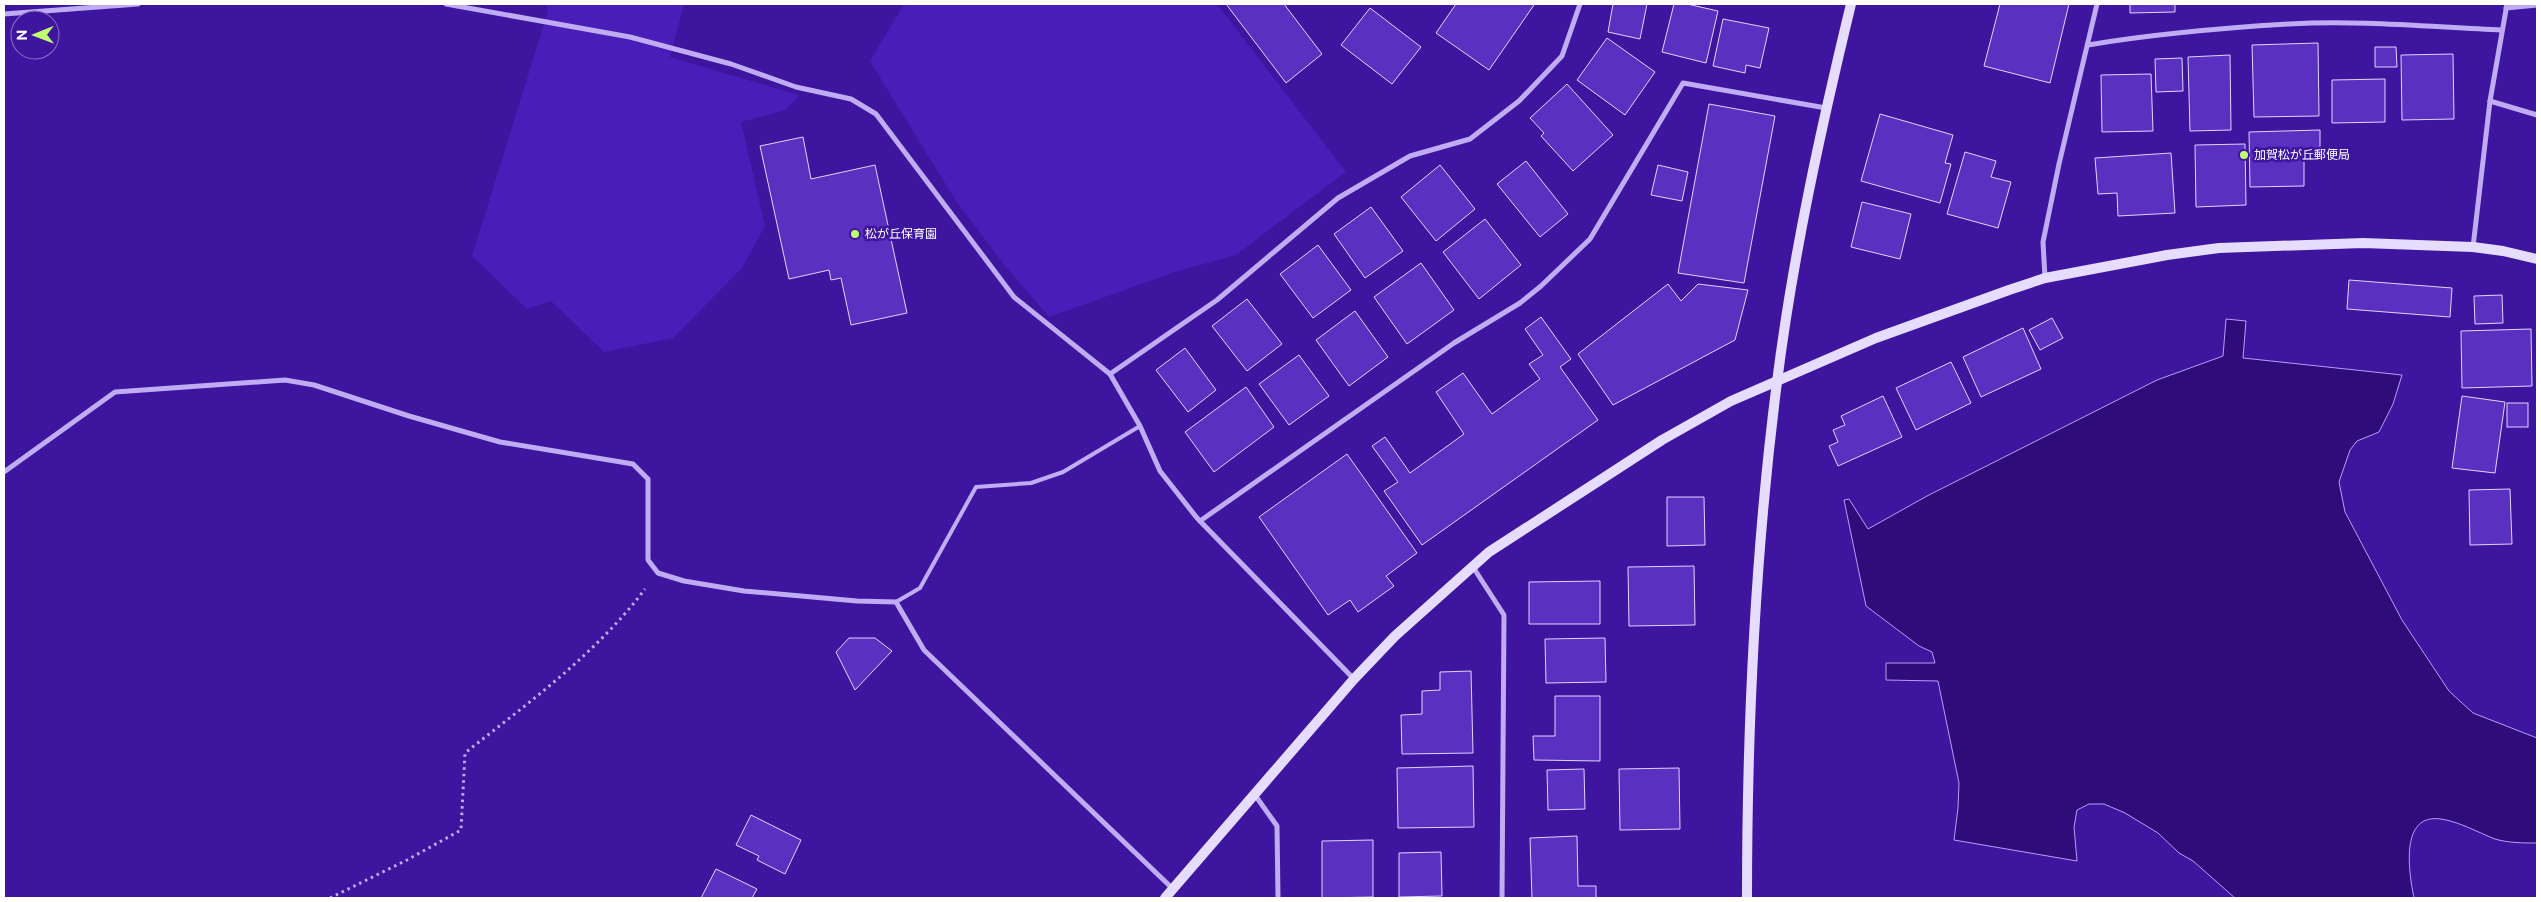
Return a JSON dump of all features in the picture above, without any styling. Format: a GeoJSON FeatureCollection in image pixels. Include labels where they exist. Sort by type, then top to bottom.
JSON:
{"type":"FeatureCollection","features":[{"type":"Feature","properties":{"kind":"street"},"geometry":{"type":"LineString","coordinates":[[4,14],[138,4]]}},
{"type":"Feature","properties":{"kind":"street"},"geometry":{"type":"LineString","coordinates":[[446,4],[630,37],[731,64],[796,87],[851,99],[876,114],[1014,296],[1110,374],[1140,426],[1160,471],[1200,521],[1354,679]]}},
{"type":"Feature","properties":{"kind":"street"},"geometry":{"type":"LineString","coordinates":[[1110,374],[1217,300],[1338,198],[1410,156],[1470,139],[1519,101],[1562,56],[1580,4]]}},
{"type":"Feature","properties":{"kind":"street"},"geometry":{"type":"LineString","coordinates":[[1747,898],[1747,806],[1752,657],[1764,496],[1777,380],[1826,108],[1851,4]]}},
{"type":"Feature","properties":{"kind":"street"},"geometry":{"type":"LineString","coordinates":[[2045,278],[2043,242],[2059,164],[2097,4]]}},
{"type":"Feature","properties":{"kind":"street"},"geometry":{"type":"LineString","coordinates":[[2473,247],[2490,101],[2506,6],[2537,5]]}},
{"type":"Feature","properties":{"kind":"street"},"geometry":{"type":"LineString","coordinates":[[2088,45],[2128,38],[2290,24],[2383,25],[2502,30]]}},
{"type":"Feature","properties":{"kind":"street"},"geometry":{"type":"LineString","coordinates":[[1200,521],[1454,343],[1520,302],[1541,286],[1590,239],[1683,83],[1826,108]]}},
{"type":"Feature","properties":{"kind":"street"},"geometry":{"type":"LineString","coordinates":[[2490,101],[2537,115]]}},
{"type":"Feature","properties":{"kind":"street"},"geometry":{"type":"LineString","coordinates":[[1165,898],[1354,679],[1395,636],[1489,552],[1662,440],[1731,401],[1876,338],[2045,278],[2167,255],[2218,248],[2363,243],[2473,247],[2503,251],[2537,260]]}},
{"type":"Feature","properties":{"kind":"street"},"geometry":{"type":"LineString","coordinates":[[4,472],[115,392],[285,380],[314,385],[409,416],[500,442],[633,464],[648,479],[648,560],[658,573],[684,580],[744,591],[857,601],[896,602],[924,650],[1173,889]]}},
{"type":"Feature","properties":{"kind":"street"},"geometry":{"type":"LineString","coordinates":[[1473,567],[1504,615],[1502,898]]}},
{"type":"Feature","properties":{"kind":"street"},"geometry":{"type":"LineString","coordinates":[[1255,795],[1277,826],[1278,898]]}},
{"type":"Feature","properties":{"kind":"lane"},"geometry":{"type":"LineString","coordinates":[[896,602],[920,588],[976,487],[1031,482],[1063,472],[1140,426]]}},
{"type":"Feature","properties":{"kind":"path"},"geometry":{"type":"LineString","coordinates":[[330,898],[408,860],[461,830],[465,753],[553,682],[627,613],[658,573]]}},
{"type":"Feature","properties":{"kind":"shaded area"},"geometry":{"type":"Polygon","coordinates":[[[546,4],[684,4],[670,57],[799,95],[786,110],[741,122],[765,226],[742,268],[673,338],[604,352],[551,301],[527,309],[472,256],[548,11],[546,4]]]}},
{"type":"Feature","properties":{"kind":"shaded area"},"geometry":{"type":"Polygon","coordinates":[[[904,4],[1217,4],[1346,172],[1236,255],[1178,271],[1049,317],[1005,266],[956,201],[870,61],[904,4]]]}},
{"type":"Feature","properties":{"kind":"shaded area"},"geometry":{"type":"Polygon","coordinates":[[[2226,319],[2246,321],[2243,358],[2402,375],[2393,404],[2379,432],[2357,441],[2350,450],[2339,482],[2345,512],[2402,620],[2449,691],[2473,713],[2537,738],[2537,843],[2495,839],[2448,820],[2428,820],[2418,825],[2410,847],[2410,874],[2414,898],[2235,898],[2193,861],[2179,853],[2158,833],[2125,813],[2104,804],[2089,804],[2077,810],[2074,827],[2077,861],[1954,840],[1959,783],[1938,681],[1886,680],[1886,663],[1935,663],[1932,652],[1919,646],[1866,606],[1844,500],[1849,499],[1868,529],[1927,496],[2157,380],[2223,356],[2226,319]]]}},
{"type":"Feature","properties":{"kind":"building"},"geometry":{"type":"Polygon","coordinates":[[[1226,4],[1284,4],[1322,54],[1286,83],[1226,4]]]}},
{"type":"Feature","properties":{"kind":"building"},"geometry":{"type":"Polygon","coordinates":[[[1456,4],[1534,5],[1489,70],[1436,33],[1456,4]]]}},
{"type":"Feature","properties":{"kind":"building"},"geometry":{"type":"Polygon","coordinates":[[[1613,4],[1647,4],[1640,39],[1608,32],[1613,4]]]}},
{"type":"Feature","properties":{"kind":"building"},"geometry":{"type":"Polygon","coordinates":[[[1674,4],[1687,4],[1718,11],[1706,63],[1662,52],[1674,4]]]}},
{"type":"Feature","properties":{"kind":"building"},"geometry":{"type":"Polygon","coordinates":[[[2000,4],[2069,4],[2050,83],[1984,66],[2000,4]]]}},
{"type":"Feature","properties":{"kind":"building"},"geometry":{"type":"Polygon","coordinates":[[[2130,4],[2175,4],[2175,12],[2130,13],[2130,4]]]}},
{"type":"Feature","properties":{"kind":"building"},"geometry":{"type":"Polygon","coordinates":[[[1370,8],[1421,47],[1392,84],[1341,45],[1370,8]]]}},
{"type":"Feature","properties":{"kind":"building"},"geometry":{"type":"Polygon","coordinates":[[[1723,19],[1769,28],[1760,68],[1746,65],[1745,73],[1713,66],[1723,19]]]}},
{"type":"Feature","properties":{"kind":"building"},"geometry":{"type":"Polygon","coordinates":[[[1607,38],[1655,72],[1625,115],[1577,80],[1607,38]]]}},
{"type":"Feature","properties":{"kind":"building"},"geometry":{"type":"Polygon","coordinates":[[[2318,43],[2319,116],[2254,117],[2252,45],[2318,43]]]}},
{"type":"Feature","properties":{"kind":"building"},"geometry":{"type":"Polygon","coordinates":[[[2375,47],[2396,47],[2397,67],[2375,67],[2375,47]]]}},
{"type":"Feature","properties":{"kind":"building"},"geometry":{"type":"Polygon","coordinates":[[[2453,54],[2454,119],[2402,120],[2401,55],[2453,54]]]}},
{"type":"Feature","properties":{"kind":"building"},"geometry":{"type":"Polygon","coordinates":[[[2230,55],[2231,130],[2190,131],[2188,57],[2230,55]]]}},
{"type":"Feature","properties":{"kind":"building"},"geometry":{"type":"Polygon","coordinates":[[[2182,58],[2183,91],[2156,92],[2155,59],[2182,58]]]}},
{"type":"Feature","properties":{"kind":"building"},"geometry":{"type":"Polygon","coordinates":[[[2151,74],[2153,131],[2102,132],[2101,75],[2151,74]]]}},
{"type":"Feature","properties":{"kind":"building"},"geometry":{"type":"Polygon","coordinates":[[[2385,79],[2385,122],[2332,123],[2332,80],[2385,79]]]}},
{"type":"Feature","properties":{"kind":"building"},"geometry":{"type":"Polygon","coordinates":[[[1567,84],[1613,135],[1573,171],[1541,136],[1544,133],[1530,118],[1567,84]]]}},
{"type":"Feature","properties":{"kind":"building"},"geometry":{"type":"Polygon","coordinates":[[[1709,104],[1775,116],[1744,283],[1678,273],[1709,104]]]}},
{"type":"Feature","properties":{"kind":"building"},"geometry":{"type":"Polygon","coordinates":[[[1880,114],[1953,135],[1945,163],[1951,164],[1940,203],[1861,181],[1880,114]]]}},
{"type":"Feature","properties":{"kind":"building"},"geometry":{"type":"Polygon","coordinates":[[[2320,130],[2320,157],[2304,157],[2304,186],[2250,187],[2249,132],[2320,130]]]}},
{"type":"Feature","properties":{"kind":"building"},"geometry":{"type":"Polygon","coordinates":[[[803,137],[811,179],[875,165],[907,313],[851,325],[841,278],[831,280],[829,270],[789,279],[760,146],[803,137]]]}},
{"type":"Feature","properties":{"kind":"building"},"geometry":{"type":"Polygon","coordinates":[[[2245,144],[2246,205],[2196,207],[2195,145],[2245,144]]]}},
{"type":"Feature","properties":{"kind":"building"},"geometry":{"type":"Polygon","coordinates":[[[1965,152],[1996,161],[1991,177],[2011,182],[1998,228],[1947,214],[1965,152]]]}},
{"type":"Feature","properties":{"kind":"building"},"geometry":{"type":"Polygon","coordinates":[[[2171,153],[2175,213],[2118,216],[2117,193],[2098,194],[2095,158],[2171,153]]]}},
{"type":"Feature","properties":{"kind":"building"},"geometry":{"type":"Polygon","coordinates":[[[1526,161],[1568,214],[1540,237],[1497,184],[1526,161]]]}},
{"type":"Feature","properties":{"kind":"building"},"geometry":{"type":"Polygon","coordinates":[[[1440,165],[1475,209],[1436,241],[1401,197],[1440,165]]]}},
{"type":"Feature","properties":{"kind":"building"},"geometry":{"type":"Polygon","coordinates":[[[1658,165],[1688,172],[1682,201],[1651,195],[1658,165]]]}},
{"type":"Feature","properties":{"kind":"building"},"geometry":{"type":"Polygon","coordinates":[[[1862,202],[1911,214],[1900,259],[1851,247],[1862,202]]]}},
{"type":"Feature","properties":{"kind":"building"},"geometry":{"type":"Polygon","coordinates":[[[1371,207],[1403,251],[1365,278],[1334,234],[1371,207]]]}},
{"type":"Feature","properties":{"kind":"building"},"geometry":{"type":"Polygon","coordinates":[[[1485,219],[1521,265],[1479,299],[1443,252],[1485,219]]]}},
{"type":"Feature","properties":{"kind":"building"},"geometry":{"type":"Polygon","coordinates":[[[1318,245],[1351,290],[1313,318],[1280,274],[1318,245]]]}},
{"type":"Feature","properties":{"kind":"building"},"geometry":{"type":"Polygon","coordinates":[[[1421,263],[1454,310],[1407,344],[1374,297],[1421,263]]]}},
{"type":"Feature","properties":{"kind":"building"},"geometry":{"type":"Polygon","coordinates":[[[2349,280],[2452,288],[2450,317],[2347,309],[2349,280]]]}},
{"type":"Feature","properties":{"kind":"building"},"geometry":{"type":"Polygon","coordinates":[[[1668,284],[1681,301],[1698,284],[1748,290],[1735,340],[1613,405],[1578,354],[1668,284]]]}},
{"type":"Feature","properties":{"kind":"building"},"geometry":{"type":"Polygon","coordinates":[[[2502,295],[2503,323],[2475,324],[2474,296],[2502,295]]]}},
{"type":"Feature","properties":{"kind":"building"},"geometry":{"type":"Polygon","coordinates":[[[1247,299],[1282,344],[1247,371],[1212,326],[1247,299]]]}},
{"type":"Feature","properties":{"kind":"building"},"geometry":{"type":"Polygon","coordinates":[[[1355,311],[1388,357],[1349,386],[1316,340],[1355,311]]]}},
{"type":"Feature","properties":{"kind":"building"},"geometry":{"type":"Polygon","coordinates":[[[1541,317],[1571,359],[1560,367],[1598,420],[1422,545],[1384,491],[1398,482],[1372,446],[1385,437],[1410,473],[1464,434],[1436,392],[1463,373],[1492,414],[1540,379],[1529,364],[1543,355],[1525,329],[1541,317]]]}},
{"type":"Feature","properties":{"kind":"building"},"geometry":{"type":"Polygon","coordinates":[[[2052,318],[2063,338],[2040,350],[2029,330],[2052,318]]]}},
{"type":"Feature","properties":{"kind":"building"},"geometry":{"type":"Polygon","coordinates":[[[2023,328],[2041,369],[1981,397],[1963,357],[2023,328]]]}},
{"type":"Feature","properties":{"kind":"building"},"geometry":{"type":"Polygon","coordinates":[[[2531,329],[2532,386],[2462,388],[2461,331],[2531,329]]]}},
{"type":"Feature","properties":{"kind":"building"},"geometry":{"type":"Polygon","coordinates":[[[1185,348],[1216,390],[1188,412],[1156,370],[1185,348]]]}},
{"type":"Feature","properties":{"kind":"building"},"geometry":{"type":"Polygon","coordinates":[[[1299,355],[1329,396],[1289,425],[1259,384],[1299,355]]]}},
{"type":"Feature","properties":{"kind":"building"},"geometry":{"type":"Polygon","coordinates":[[[1951,362],[1971,403],[1916,430],[1896,388],[1951,362]]]}},
{"type":"Feature","properties":{"kind":"building"},"geometry":{"type":"Polygon","coordinates":[[[1246,387],[1274,427],[1214,472],[1185,432],[1246,387]]]}},
{"type":"Feature","properties":{"kind":"building"},"geometry":{"type":"Polygon","coordinates":[[[1883,396],[1902,437],[1838,466],[1829,446],[1838,442],[1833,430],[1845,425],[1841,416],[1883,396]]]}},
{"type":"Feature","properties":{"kind":"building"},"geometry":{"type":"Polygon","coordinates":[[[2462,396],[2505,402],[2495,473],[2452,468],[2462,396]]]}},
{"type":"Feature","properties":{"kind":"building"},"geometry":{"type":"Polygon","coordinates":[[[2507,403],[2528,403],[2528,427],[2507,427],[2507,403]]]}},
{"type":"Feature","properties":{"kind":"building"},"geometry":{"type":"Polygon","coordinates":[[[1347,454],[1417,553],[1386,576],[1394,586],[1358,612],[1350,600],[1328,615],[1259,517],[1347,454]]]}},
{"type":"Feature","properties":{"kind":"building"},"geometry":{"type":"Polygon","coordinates":[[[2510,489],[2512,544],[2470,545],[2469,490],[2510,489]]]}},
{"type":"Feature","properties":{"kind":"building"},"geometry":{"type":"Polygon","coordinates":[[[1667,497],[1704,497],[1705,545],[1667,546],[1667,497]]]}},
{"type":"Feature","properties":{"kind":"building"},"geometry":{"type":"Polygon","coordinates":[[[1694,566],[1695,625],[1629,626],[1628,567],[1694,566]]]}},
{"type":"Feature","properties":{"kind":"building"},"geometry":{"type":"Polygon","coordinates":[[[1600,581],[1600,624],[1529,624],[1529,582],[1600,581]]]}},
{"type":"Feature","properties":{"kind":"building"},"geometry":{"type":"Polygon","coordinates":[[[849,638],[875,638],[892,651],[855,690],[836,652],[849,638]]]}},
{"type":"Feature","properties":{"kind":"building"},"geometry":{"type":"Polygon","coordinates":[[[1605,638],[1606,682],[1546,683],[1545,639],[1605,638]]]}},
{"type":"Feature","properties":{"kind":"building"},"geometry":{"type":"Polygon","coordinates":[[[1471,671],[1473,753],[1402,754],[1401,715],[1422,714],[1422,691],[1440,690],[1440,672],[1471,671]]]}},
{"type":"Feature","properties":{"kind":"building"},"geometry":{"type":"Polygon","coordinates":[[[1555,696],[1600,696],[1600,761],[1534,760],[1533,736],[1555,736],[1555,696]]]}},
{"type":"Feature","properties":{"kind":"building"},"geometry":{"type":"Polygon","coordinates":[[[1473,766],[1474,827],[1398,828],[1397,768],[1473,766]]]}},
{"type":"Feature","properties":{"kind":"building"},"geometry":{"type":"Polygon","coordinates":[[[1679,768],[1680,829],[1620,830],[1619,769],[1679,768]]]}},
{"type":"Feature","properties":{"kind":"building"},"geometry":{"type":"Polygon","coordinates":[[[1584,769],[1585,809],[1548,810],[1547,770],[1584,769]]]}},
{"type":"Feature","properties":{"kind":"building"},"geometry":{"type":"Polygon","coordinates":[[[751,815],[801,840],[785,874],[757,860],[759,856],[736,845],[751,815]]]}},
{"type":"Feature","properties":{"kind":"building"},"geometry":{"type":"Polygon","coordinates":[[[1577,836],[1578,886],[1596,886],[1596,898],[1532,898],[1530,838],[1577,836]]]}},
{"type":"Feature","properties":{"kind":"building"},"geometry":{"type":"Polygon","coordinates":[[[1373,840],[1373,897],[1322,898],[1322,841],[1373,840]]]}},
{"type":"Feature","properties":{"kind":"building"},"geometry":{"type":"Polygon","coordinates":[[[1441,852],[1442,896],[1399,897],[1399,853],[1441,852]]]}},
{"type":"Feature","properties":{"kind":"building"},"geometry":{"type":"Polygon","coordinates":[[[716,869],[757,889],[752,898],[701,898],[716,869]]]}},
{"type":"Feature","properties":{"kind":"place","name":"加賀松が丘郵便局"},"geometry":{"type":"Point","coordinates":[2244,155]}},
{"type":"Feature","properties":{"kind":"place","name":"松が丘保育園"},"geometry":{"type":"Point","coordinates":[855,234]}}]}
